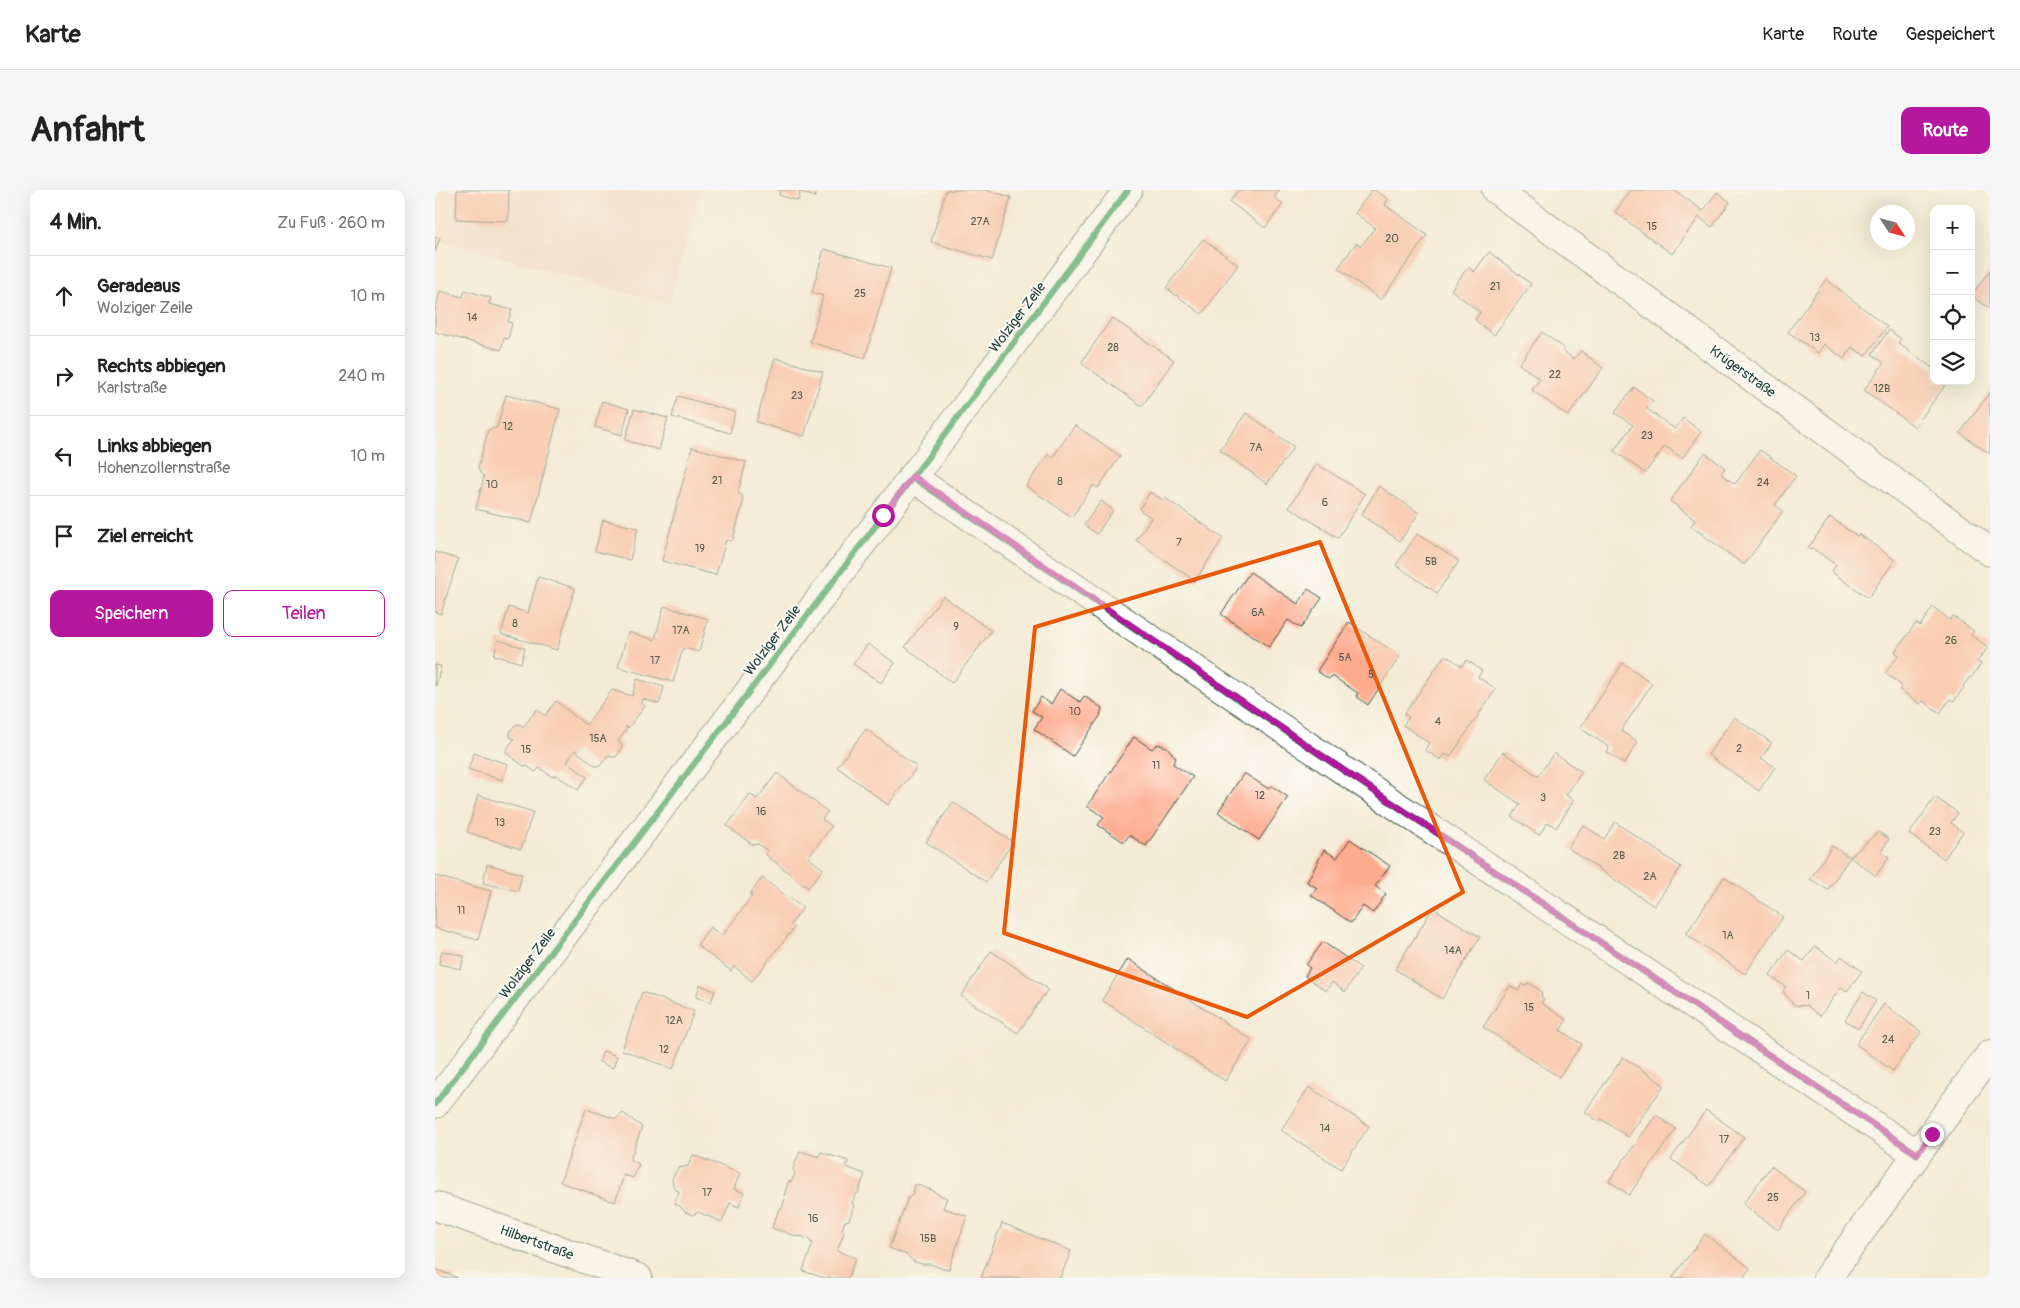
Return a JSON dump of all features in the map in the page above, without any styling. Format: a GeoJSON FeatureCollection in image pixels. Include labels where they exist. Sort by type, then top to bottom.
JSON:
{"type":"FeatureCollection","features":[{"type":"Feature","properties":{"kind":"street","name":"Wolziger Zeile"},"geometry":{"type":"LineString","coordinates":[[435,1104],[1128,190]]}},
{"type":"Feature","properties":{"kind":"street","name":"Krügerstraße"},"geometry":{"type":"LineString","coordinates":[[1496,190],[1990,552]]}},
{"type":"Feature","properties":{"kind":"street"},"geometry":{"type":"LineString","coordinates":[[913,476],[1354,778],[1917,1154]]}},
{"type":"Feature","properties":{"kind":"street"},"geometry":{"type":"LineString","coordinates":[[1827,1278],[1990,1054]]}},
{"type":"Feature","properties":{"kind":"street","name":"Hilbertstraße"},"geometry":{"type":"LineString","coordinates":[[435,1206],[638,1278]]}},
{"type":"Feature","properties":{"kind":"highlighted area"},"geometry":{"type":"Polygon","coordinates":[[[1320,542],[1463,892],[1247,1017],[1004,933],[1035,627],[1320,542]]]}},
{"type":"Feature","properties":{"kind":"shaded area"},"geometry":{"type":"Polygon","coordinates":[[[435,190],[702,190],[669,304],[435,239],[435,190]]]}},
{"type":"Feature","properties":{"kind":"building"},"geometry":{"type":"Polygon","coordinates":[[[457,190],[509,190],[508,221],[456,219],[457,190]]]}},
{"type":"Feature","properties":{"kind":"building"},"geometry":{"type":"Polygon","coordinates":[[[780,190],[817,190],[815,197],[800,192],[798,201],[779,195],[780,190]]]}},
{"type":"Feature","properties":{"kind":"building"},"geometry":{"type":"Polygon","coordinates":[[[946,190],[985,190],[1011,197],[992,260],[931,242],[946,190]]]}},
{"type":"Feature","properties":{"kind":"building"},"geometry":{"type":"Polygon","coordinates":[[[1238,190],[1280,190],[1274,197],[1283,204],[1265,228],[1230,202],[1238,190]]]}},
{"type":"Feature","properties":{"kind":"building"},"geometry":{"type":"Polygon","coordinates":[[[1372,190],[1388,199],[1385,205],[1427,235],[1381,300],[1338,268],[1356,243],[1361,246],[1375,228],[1355,213],[1372,190]]]}},
{"type":"Feature","properties":{"kind":"building"},"geometry":{"type":"Polygon","coordinates":[[[1631,190],[1674,190],[1703,211],[1717,192],[1730,202],[1712,227],[1699,217],[1672,254],[1615,212],[1631,190]]]}},
{"type":"Feature","properties":{"kind":"building"},"geometry":{"type":"Polygon","coordinates":[[[435,237],[440,238],[435,252],[435,237]]]}},
{"type":"Feature","properties":{"kind":"building"},"geometry":{"type":"Polygon","coordinates":[[[1203,239],[1238,265],[1202,314],[1166,288],[1203,239]]]}},
{"type":"Feature","properties":{"kind":"building"},"geometry":{"type":"Polygon","coordinates":[[[824,249],[891,268],[865,358],[810,342],[823,296],[812,292],[824,249]]]}},
{"type":"Feature","properties":{"kind":"building"},"geometry":{"type":"Polygon","coordinates":[[[1489,252],[1531,284],[1494,335],[1475,320],[1480,312],[1451,290],[1468,267],[1474,272],[1489,252]]]}},
{"type":"Feature","properties":{"kind":"building"},"geometry":{"type":"Polygon","coordinates":[[[1990,270],[1990,309],[1975,299],[1975,291],[1990,270]]]}},
{"type":"Feature","properties":{"kind":"building"},"geometry":{"type":"Polygon","coordinates":[[[1826,279],[1887,327],[1865,356],[1852,347],[1844,359],[1824,344],[1818,353],[1788,332],[1826,279]]]}},
{"type":"Feature","properties":{"kind":"building"},"geometry":{"type":"Polygon","coordinates":[[[465,290],[491,298],[489,304],[512,310],[508,322],[512,323],[508,339],[504,338],[501,350],[435,332],[435,311],[440,291],[463,297],[465,290]]]}},
{"type":"Feature","properties":{"kind":"building"},"geometry":{"type":"Polygon","coordinates":[[[1112,318],[1174,360],[1142,406],[1081,363],[1112,318]]]}},
{"type":"Feature","properties":{"kind":"building"},"geometry":{"type":"Polygon","coordinates":[[[1889,330],[1901,339],[1898,343],[1930,366],[1930,385],[1945,385],[1915,427],[1864,390],[1884,363],[1872,354],[1889,330]]]}},
{"type":"Feature","properties":{"kind":"building"},"geometry":{"type":"Polygon","coordinates":[[[1542,332],[1564,348],[1562,350],[1574,359],[1581,351],[1603,368],[1568,416],[1532,390],[1540,379],[1519,364],[1542,332]]]}},
{"type":"Feature","properties":{"kind":"building"},"geometry":{"type":"Polygon","coordinates":[[[775,358],[823,372],[804,436],[756,422],[775,358]]]}},
{"type":"Feature","properties":{"kind":"building"},"geometry":{"type":"Polygon","coordinates":[[[1634,387],[1653,401],[1647,409],[1675,429],[1683,418],[1701,432],[1682,458],[1665,446],[1645,473],[1614,451],[1633,425],[1615,413],[1634,387]]]}},
{"type":"Feature","properties":{"kind":"building"},"geometry":{"type":"Polygon","coordinates":[[[1990,392],[1990,454],[1960,433],[1990,392]]]}},
{"type":"Feature","properties":{"kind":"building"},"geometry":{"type":"Polygon","coordinates":[[[506,395],[560,409],[531,523],[476,509],[484,476],[478,468],[488,430],[497,427],[506,395]]]}},
{"type":"Feature","properties":{"kind":"building"},"geometry":{"type":"Polygon","coordinates":[[[678,396],[735,412],[730,433],[672,417],[678,396]]]}},
{"type":"Feature","properties":{"kind":"building"},"geometry":{"type":"Polygon","coordinates":[[[602,401],[629,409],[622,435],[595,427],[602,401]]]}},
{"type":"Feature","properties":{"kind":"building"},"geometry":{"type":"Polygon","coordinates":[[[634,409],[668,418],[659,450],[625,440],[634,409]]]}},
{"type":"Feature","properties":{"kind":"building"},"geometry":{"type":"Polygon","coordinates":[[[1246,413],[1294,447],[1267,484],[1220,450],[1246,413]]]}},
{"type":"Feature","properties":{"kind":"building"},"geometry":{"type":"Polygon","coordinates":[[[1075,425],[1120,456],[1098,488],[1093,485],[1072,517],[1026,486],[1048,454],[1053,457],[1075,425]]]}},
{"type":"Feature","properties":{"kind":"building"},"geometry":{"type":"Polygon","coordinates":[[[692,447],[746,462],[738,493],[742,495],[743,503],[733,539],[731,541],[726,540],[716,575],[662,561],[692,447]]]}},
{"type":"Feature","properties":{"kind":"building"},"geometry":{"type":"Polygon","coordinates":[[[1760,450],[1796,476],[1775,505],[1783,511],[1744,565],[1691,526],[1695,520],[1670,501],[1705,453],[1725,468],[1721,474],[1735,484],[1760,450]]]}},
{"type":"Feature","properties":{"kind":"building"},"geometry":{"type":"Polygon","coordinates":[[[1317,464],[1365,494],[1338,538],[1289,507],[1317,464]]]}},
{"type":"Feature","properties":{"kind":"building"},"geometry":{"type":"Polygon","coordinates":[[[1379,486],[1419,513],[1400,541],[1361,515],[1379,486]]]}},
{"type":"Feature","properties":{"kind":"building"},"geometry":{"type":"Polygon","coordinates":[[[1150,492],[1163,500],[1165,498],[1223,538],[1195,581],[1136,540],[1151,518],[1139,509],[1150,492]]]}},
{"type":"Feature","properties":{"kind":"building"},"geometry":{"type":"Polygon","coordinates":[[[1101,501],[1113,510],[1097,534],[1084,525],[1101,501]]]}},
{"type":"Feature","properties":{"kind":"building"},"geometry":{"type":"Polygon","coordinates":[[[1830,517],[1857,536],[1859,534],[1895,560],[1868,598],[1832,572],[1836,565],[1812,548],[1810,550],[1808,548],[1830,517]]]}},
{"type":"Feature","properties":{"kind":"building"},"geometry":{"type":"Polygon","coordinates":[[[603,520],[638,528],[630,560],[595,551],[603,520]]]}},
{"type":"Feature","properties":{"kind":"building"},"geometry":{"type":"Polygon","coordinates":[[[1417,534],[1459,561],[1437,593],[1396,565],[1417,534]]]}},
{"type":"Feature","properties":{"kind":"building"},"geometry":{"type":"Polygon","coordinates":[[[435,552],[458,559],[441,614],[435,612],[435,552]]]}},
{"type":"Feature","properties":{"kind":"building"},"geometry":{"type":"Polygon","coordinates":[[[1250,572],[1298,604],[1308,589],[1322,598],[1301,628],[1288,620],[1269,647],[1221,614],[1250,572]]]}},
{"type":"Feature","properties":{"kind":"building"},"geometry":{"type":"Polygon","coordinates":[[[538,577],[575,588],[557,650],[501,634],[509,607],[528,613],[538,577]]]}},
{"type":"Feature","properties":{"kind":"building"},"geometry":{"type":"Polygon","coordinates":[[[943,596],[991,631],[952,683],[905,647],[943,596]]]}},
{"type":"Feature","properties":{"kind":"building"},"geometry":{"type":"Polygon","coordinates":[[[664,606],[708,619],[699,652],[683,648],[673,682],[618,667],[628,632],[655,640],[664,606]]]}},
{"type":"Feature","properties":{"kind":"building"},"geometry":{"type":"Polygon","coordinates":[[[1933,607],[1950,620],[1953,616],[1974,631],[1971,635],[1988,647],[1977,662],[1981,664],[1971,678],[1963,686],[1954,701],[1950,699],[1940,713],[1923,701],[1920,704],[1900,690],[1902,686],[1885,673],[1899,655],[1895,652],[1916,623],[1920,626],[1933,607]]]}},
{"type":"Feature","properties":{"kind":"building"},"geometry":{"type":"Polygon","coordinates":[[[1349,622],[1400,656],[1368,705],[1356,696],[1358,693],[1332,676],[1329,679],[1317,671],[1349,622]]]}},
{"type":"Feature","properties":{"kind":"building"},"geometry":{"type":"Polygon","coordinates":[[[498,640],[525,648],[521,663],[494,655],[498,640]]]}},
{"type":"Feature","properties":{"kind":"building"},"geometry":{"type":"Polygon","coordinates":[[[868,644],[895,663],[881,683],[853,664],[868,644]]]}},
{"type":"Feature","properties":{"kind":"building"},"geometry":{"type":"Polygon","coordinates":[[[1445,655],[1462,666],[1467,660],[1482,671],[1478,677],[1496,689],[1450,757],[1445,754],[1441,760],[1425,750],[1429,743],[1403,725],[1409,717],[1404,714],[1445,655]]]}},
{"type":"Feature","properties":{"kind":"building"},"geometry":{"type":"Polygon","coordinates":[[[1623,663],[1652,683],[1621,731],[1638,742],[1624,764],[1607,752],[1609,747],[1580,728],[1623,663]]]}},
{"type":"Feature","properties":{"kind":"building"},"geometry":{"type":"Polygon","coordinates":[[[435,665],[441,666],[436,686],[435,686],[435,665]]]}},
{"type":"Feature","properties":{"kind":"building"},"geometry":{"type":"Polygon","coordinates":[[[637,679],[664,687],[659,704],[643,699],[642,703],[645,706],[628,728],[626,726],[626,730],[618,741],[622,748],[616,757],[608,755],[600,766],[595,766],[575,750],[567,762],[587,777],[578,790],[556,775],[552,777],[540,768],[535,772],[506,753],[514,739],[510,737],[510,732],[515,725],[520,724],[523,727],[537,709],[545,716],[556,701],[586,725],[612,690],[632,696],[637,679]]]}},
{"type":"Feature","properties":{"kind":"building"},"geometry":{"type":"Polygon","coordinates":[[[1060,689],[1080,702],[1084,696],[1102,708],[1100,716],[1073,756],[1034,729],[1042,717],[1032,711],[1041,697],[1051,704],[1060,689]]]}},
{"type":"Feature","properties":{"kind":"building"},"geometry":{"type":"Polygon","coordinates":[[[1734,717],[1772,743],[1761,758],[1775,767],[1759,791],[1708,755],[1734,717]]]}},
{"type":"Feature","properties":{"kind":"building"},"geometry":{"type":"Polygon","coordinates":[[[866,729],[917,767],[888,805],[837,767],[866,729]]]}},
{"type":"Feature","properties":{"kind":"building"},"geometry":{"type":"Polygon","coordinates":[[[1134,737],[1152,749],[1157,744],[1167,747],[1176,758],[1173,764],[1193,777],[1146,846],[1129,835],[1124,842],[1098,825],[1104,817],[1087,806],[1134,737]]]}},
{"type":"Feature","properties":{"kind":"building"},"geometry":{"type":"Polygon","coordinates":[[[1503,752],[1538,776],[1554,753],[1582,772],[1566,795],[1574,800],[1556,828],[1548,822],[1539,835],[1512,817],[1520,804],[1484,780],[1503,752]]]}},
{"type":"Feature","properties":{"kind":"building"},"geometry":{"type":"Polygon","coordinates":[[[474,753],[508,764],[502,780],[468,769],[474,753]]]}},
{"type":"Feature","properties":{"kind":"building"},"geometry":{"type":"Polygon","coordinates":[[[777,773],[828,812],[822,819],[832,826],[808,857],[823,869],[808,888],[766,855],[767,850],[758,844],[753,845],[727,826],[750,794],[757,799],[777,773]]]}},
{"type":"Feature","properties":{"kind":"building"},"geometry":{"type":"Polygon","coordinates":[[[1244,773],[1267,788],[1272,786],[1288,797],[1259,840],[1218,812],[1244,773]]]}},
{"type":"Feature","properties":{"kind":"building"},"geometry":{"type":"Polygon","coordinates":[[[478,795],[533,812],[521,849],[467,832],[478,795]]]}},
{"type":"Feature","properties":{"kind":"building"},"geometry":{"type":"Polygon","coordinates":[[[1935,797],[1958,813],[1951,823],[1963,832],[1944,859],[1909,834],[1935,797]]]}},
{"type":"Feature","properties":{"kind":"building"},"geometry":{"type":"Polygon","coordinates":[[[953,802],[1013,842],[986,882],[926,842],[953,802]]]}},
{"type":"Feature","properties":{"kind":"building"},"geometry":{"type":"Polygon","coordinates":[[[1615,822],[1681,867],[1654,906],[1568,848],[1583,825],[1604,839],[1615,822]]]}},
{"type":"Feature","properties":{"kind":"building"},"geometry":{"type":"Polygon","coordinates":[[[1878,832],[1889,839],[1881,852],[1889,857],[1876,876],[1850,857],[1878,832]]]}},
{"type":"Feature","properties":{"kind":"building"},"geometry":{"type":"Polygon","coordinates":[[[1350,839],[1390,866],[1375,886],[1386,894],[1373,913],[1363,906],[1351,923],[1311,895],[1317,888],[1307,882],[1324,850],[1337,858],[1350,839]]]}},
{"type":"Feature","properties":{"kind":"building"},"geometry":{"type":"Polygon","coordinates":[[[1832,846],[1850,857],[1828,890],[1810,879],[1832,846]]]}},
{"type":"Feature","properties":{"kind":"building"},"geometry":{"type":"Polygon","coordinates":[[[487,864],[522,874],[518,891],[483,883],[487,864]]]}},
{"type":"Feature","properties":{"kind":"building"},"geometry":{"type":"Polygon","coordinates":[[[435,876],[491,891],[478,940],[435,928],[435,876]]]}},
{"type":"Feature","properties":{"kind":"building"},"geometry":{"type":"Polygon","coordinates":[[[1724,877],[1783,917],[1745,974],[1686,934],[1724,877]]]}},
{"type":"Feature","properties":{"kind":"building"},"geometry":{"type":"Polygon","coordinates":[[[762,878],[803,908],[790,925],[794,928],[752,981],[734,966],[731,971],[697,945],[710,927],[722,936],[752,896],[750,894],[762,878]]]}},
{"type":"Feature","properties":{"kind":"building"},"geometry":{"type":"Polygon","coordinates":[[[1433,908],[1480,937],[1442,999],[1395,969],[1433,908]]]}},
{"type":"Feature","properties":{"kind":"building"},"geometry":{"type":"Polygon","coordinates":[[[1323,942],[1361,968],[1345,992],[1332,982],[1326,991],[1305,976],[1310,968],[1306,965],[1323,942]]]}},
{"type":"Feature","properties":{"kind":"building"},"geometry":{"type":"Polygon","coordinates":[[[1815,946],[1837,962],[1841,956],[1862,971],[1847,991],[1841,987],[1820,1016],[1806,1005],[1798,1006],[1792,1003],[1783,991],[1786,987],[1770,976],[1788,950],[1804,961],[1815,946]]]}},
{"type":"Feature","properties":{"kind":"building"},"geometry":{"type":"Polygon","coordinates":[[[442,951],[464,956],[461,969],[439,964],[442,951]]]}},
{"type":"Feature","properties":{"kind":"building"},"geometry":{"type":"Polygon","coordinates":[[[991,951],[1048,989],[1018,1033],[961,996],[991,951]]]}},
{"type":"Feature","properties":{"kind":"building"},"geometry":{"type":"Polygon","coordinates":[[[1128,959],[1252,1040],[1225,1081],[1102,1000],[1128,959]]]}},
{"type":"Feature","properties":{"kind":"building"},"geometry":{"type":"Polygon","coordinates":[[[1529,983],[1542,992],[1541,997],[1544,999],[1541,1003],[1567,1020],[1560,1030],[1582,1044],[1559,1077],[1483,1027],[1510,986],[1518,991],[1522,984],[1524,986],[1529,983]]]}},
{"type":"Feature","properties":{"kind":"building"},"geometry":{"type":"Polygon","coordinates":[[[700,985],[715,991],[711,1002],[696,997],[700,985]]]}},
{"type":"Feature","properties":{"kind":"building"},"geometry":{"type":"Polygon","coordinates":[[[642,992],[694,1011],[673,1069],[622,1050],[642,992]]]}},
{"type":"Feature","properties":{"kind":"building"},"geometry":{"type":"Polygon","coordinates":[[[1863,992],[1876,1001],[1858,1029],[1845,1020],[1863,992]]]}},
{"type":"Feature","properties":{"kind":"building"},"geometry":{"type":"Polygon","coordinates":[[[1884,1004],[1921,1032],[1893,1071],[1856,1044],[1884,1004]]]}},
{"type":"Feature","properties":{"kind":"building"},"geometry":{"type":"Polygon","coordinates":[[[603,1051],[617,1056],[613,1068],[599,1062],[603,1051]]]}},
{"type":"Feature","properties":{"kind":"building"},"geometry":{"type":"Polygon","coordinates":[[[1623,1057],[1664,1085],[1628,1137],[1601,1119],[1599,1122],[1585,1112],[1623,1057]]]}},
{"type":"Feature","properties":{"kind":"building"},"geometry":{"type":"Polygon","coordinates":[[[1309,1087],[1369,1126],[1341,1169],[1281,1130],[1309,1087]]]}},
{"type":"Feature","properties":{"kind":"building"},"geometry":{"type":"Polygon","coordinates":[[[586,1109],[616,1119],[623,1113],[642,1127],[630,1160],[639,1164],[633,1178],[624,1175],[615,1202],[560,1182],[586,1109]]]}},
{"type":"Feature","properties":{"kind":"building"},"geometry":{"type":"Polygon","coordinates":[[[1706,1110],[1744,1137],[1709,1186],[1671,1159],[1706,1110]]]}},
{"type":"Feature","properties":{"kind":"building"},"geometry":{"type":"Polygon","coordinates":[[[1656,1115],[1676,1129],[1629,1195],[1609,1181],[1656,1115]]]}},
{"type":"Feature","properties":{"kind":"building"},"geometry":{"type":"Polygon","coordinates":[[[800,1151],[819,1157],[821,1152],[848,1161],[846,1167],[865,1174],[852,1203],[854,1206],[849,1220],[845,1221],[842,1229],[844,1233],[837,1251],[856,1258],[848,1278],[824,1278],[803,1271],[813,1243],[810,1242],[811,1240],[772,1228],[779,1209],[782,1208],[788,1182],[792,1181],[795,1173],[793,1169],[800,1151]]]}},
{"type":"Feature","properties":{"kind":"building"},"geometry":{"type":"Polygon","coordinates":[[[693,1155],[740,1173],[734,1189],[744,1193],[739,1207],[730,1203],[722,1222],[698,1212],[693,1215],[685,1212],[680,1206],[675,1204],[679,1191],[674,1189],[672,1180],[679,1168],[688,1166],[693,1155]]]}},
{"type":"Feature","properties":{"kind":"building"},"geometry":{"type":"Polygon","coordinates":[[[1771,1166],[1805,1192],[1778,1230],[1743,1204],[1771,1166]]]}},
{"type":"Feature","properties":{"kind":"building"},"geometry":{"type":"Polygon","coordinates":[[[916,1184],[947,1198],[943,1208],[967,1216],[949,1269],[943,1269],[930,1264],[921,1264],[913,1261],[907,1255],[889,1248],[908,1198],[912,1195],[916,1184]]]}},
{"type":"Feature","properties":{"kind":"building"},"geometry":{"type":"Polygon","coordinates":[[[1002,1223],[1071,1251],[1060,1278],[981,1278],[1002,1223]]]}},
{"type":"Feature","properties":{"kind":"building"},"geometry":{"type":"Polygon","coordinates":[[[1705,1234],[1750,1268],[1743,1278],[1672,1278],[1705,1234]]]}},
{"type":"Feature","properties":{"kind":"building"},"geometry":{"type":"Polygon","coordinates":[[[435,1269],[458,1278],[435,1278],[435,1269]]]}},
{"type":"Feature","properties":{"kind":"cycle path"},"geometry":{"type":"LineString","coordinates":[[435,1104],[928,457],[1128,190]]}},
{"type":"Feature","properties":{"kind":"cycle path"},"geometry":{"type":"LineString","coordinates":[[912,477],[1346,772],[1917,1154]]}},
{"type":"Feature","properties":{"kind":"route"},"geometry":{"type":"LineString","coordinates":[[883,515],[913,476],[1346,772],[1917,1154],[1932,1134]]}}]}
